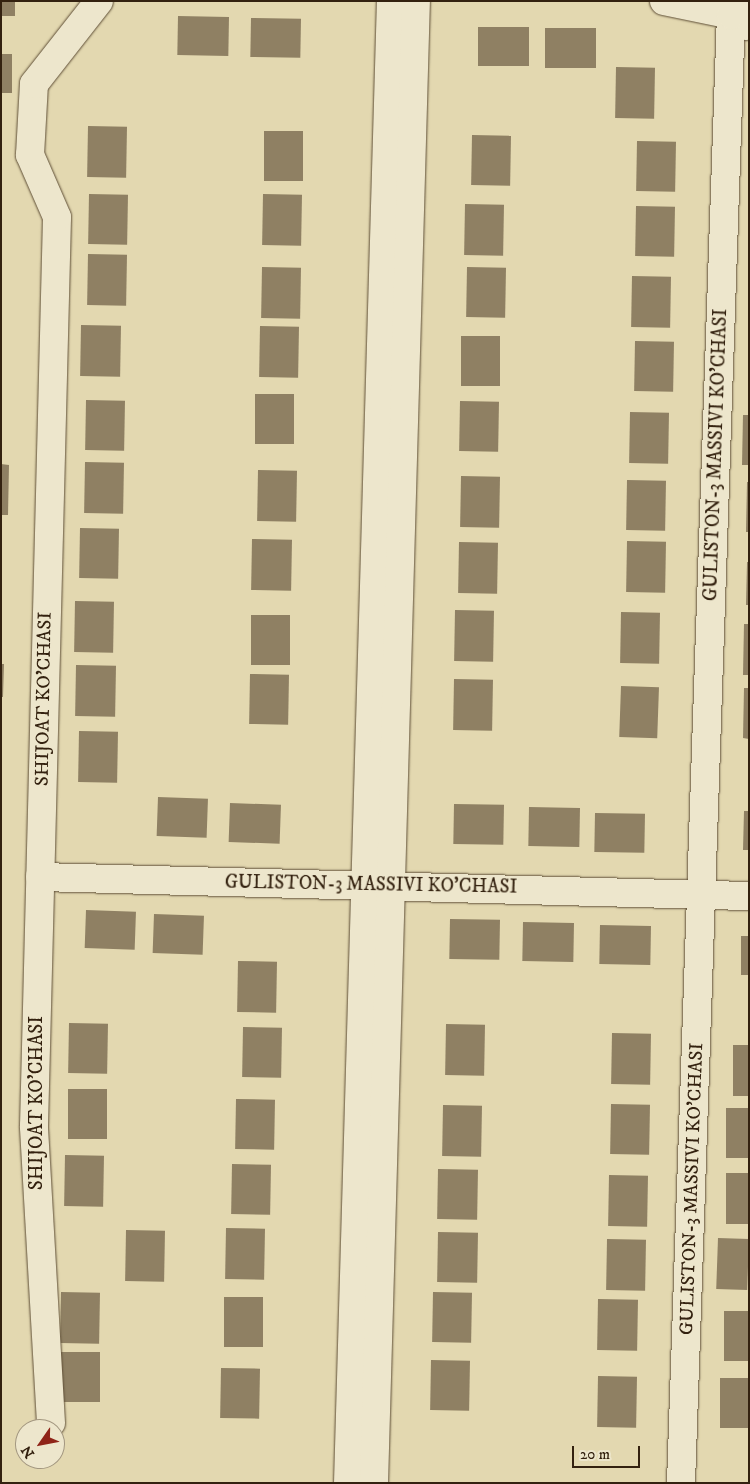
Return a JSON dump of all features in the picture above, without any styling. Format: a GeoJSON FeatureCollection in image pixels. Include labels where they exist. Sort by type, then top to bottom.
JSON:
{"type":"FeatureCollection","features":[{"type":"Feature","properties":{"kind":"street","name":"SHIJOAT KO'CHASI"},"geometry":{"type":"LineString","coordinates":[[51,1419],[34,1126],[57,216],[30,155],[34,84],[99,1]]}},
{"type":"Feature","properties":{"kind":"street"},"geometry":{"type":"LineString","coordinates":[[374,1483],[391,1]]}},
{"type":"Feature","properties":{"kind":"street"},"geometry":{"type":"LineString","coordinates":[[348,1483],[380,885],[416,1]]}},
{"type":"Feature","properties":{"kind":"street","name":"GULISTON-3 MASSIVI KO'CHASI"},"geometry":{"type":"LineString","coordinates":[[664,1],[740,15],[702,894],[681,1483]]}},
{"type":"Feature","properties":{"kind":"street","name":"GULISTON-3 MASSIVI KO'CHASI"},"geometry":{"type":"LineString","coordinates":[[40,877],[749,896]]}},
{"type":"Feature","properties":{"kind":"building"},"geometry":{"type":"Polygon","coordinates":[[[1,1],[15,1],[15,16],[1,16],[1,1]]]}},
{"type":"Feature","properties":{"kind":"building"},"geometry":{"type":"Polygon","coordinates":[[[178,16],[229,17],[228,56],[177,55],[178,16]]]}},
{"type":"Feature","properties":{"kind":"building"},"geometry":{"type":"Polygon","coordinates":[[[251,18],[301,19],[300,58],[250,57],[251,18]]]}},
{"type":"Feature","properties":{"kind":"building"},"geometry":{"type":"Polygon","coordinates":[[[478,27],[529,27],[529,66],[478,66],[478,27]]]}},
{"type":"Feature","properties":{"kind":"building"},"geometry":{"type":"Polygon","coordinates":[[[545,28],[596,28],[596,68],[545,68],[545,28]]]}},
{"type":"Feature","properties":{"kind":"building"},"geometry":{"type":"Polygon","coordinates":[[[1,54],[12,54],[12,93],[1,93],[1,54]]]}},
{"type":"Feature","properties":{"kind":"building"},"geometry":{"type":"Polygon","coordinates":[[[616,67],[655,68],[654,119],[615,118],[616,67]]]}},
{"type":"Feature","properties":{"kind":"building"},"geometry":{"type":"Polygon","coordinates":[[[88,126],[127,127],[126,178],[87,177],[88,126]]]}},
{"type":"Feature","properties":{"kind":"building"},"geometry":{"type":"Polygon","coordinates":[[[264,131],[303,131],[303,181],[264,181],[264,131]]]}},
{"type":"Feature","properties":{"kind":"building"},"geometry":{"type":"Polygon","coordinates":[[[472,135],[511,136],[510,186],[471,185],[472,135]]]}},
{"type":"Feature","properties":{"kind":"building"},"geometry":{"type":"Polygon","coordinates":[[[637,141],[676,142],[675,192],[636,191],[637,141]]]}},
{"type":"Feature","properties":{"kind":"building"},"geometry":{"type":"Polygon","coordinates":[[[89,194],[128,195],[127,245],[88,244],[89,194]]]}},
{"type":"Feature","properties":{"kind":"building"},"geometry":{"type":"Polygon","coordinates":[[[263,194],[302,195],[301,246],[262,245],[263,194]]]}},
{"type":"Feature","properties":{"kind":"building"},"geometry":{"type":"Polygon","coordinates":[[[465,204],[504,205],[503,256],[464,255],[465,204]]]}},
{"type":"Feature","properties":{"kind":"building"},"geometry":{"type":"Polygon","coordinates":[[[636,206],[675,207],[674,257],[635,256],[636,206]]]}},
{"type":"Feature","properties":{"kind":"building"},"geometry":{"type":"Polygon","coordinates":[[[88,254],[127,255],[126,306],[87,305],[88,254]]]}},
{"type":"Feature","properties":{"kind":"building"},"geometry":{"type":"Polygon","coordinates":[[[262,267],[301,268],[300,319],[261,318],[262,267]]]}},
{"type":"Feature","properties":{"kind":"building"},"geometry":{"type":"Polygon","coordinates":[[[467,267],[506,268],[505,318],[466,317],[467,267]]]}},
{"type":"Feature","properties":{"kind":"building"},"geometry":{"type":"Polygon","coordinates":[[[632,276],[671,277],[670,328],[631,327],[632,276]]]}},
{"type":"Feature","properties":{"kind":"building"},"geometry":{"type":"Polygon","coordinates":[[[81,325],[121,326],[120,377],[80,376],[81,325]]]}},
{"type":"Feature","properties":{"kind":"building"},"geometry":{"type":"Polygon","coordinates":[[[260,326],[299,327],[298,378],[259,377],[260,326]]]}},
{"type":"Feature","properties":{"kind":"building"},"geometry":{"type":"Polygon","coordinates":[[[461,336],[500,336],[500,386],[461,386],[461,336]]]}},
{"type":"Feature","properties":{"kind":"building"},"geometry":{"type":"Polygon","coordinates":[[[635,341],[674,342],[673,392],[634,391],[635,341]]]}},
{"type":"Feature","properties":{"kind":"building"},"geometry":{"type":"Polygon","coordinates":[[[255,394],[294,394],[294,444],[255,444],[255,394]]]}},
{"type":"Feature","properties":{"kind":"building"},"geometry":{"type":"Polygon","coordinates":[[[86,400],[125,401],[124,451],[85,450],[86,400]]]}},
{"type":"Feature","properties":{"kind":"building"},"geometry":{"type":"Polygon","coordinates":[[[460,401],[499,402],[498,452],[459,451],[460,401]]]}},
{"type":"Feature","properties":{"kind":"building"},"geometry":{"type":"Polygon","coordinates":[[[630,412],[669,413],[668,464],[629,463],[630,412]]]}},
{"type":"Feature","properties":{"kind":"building"},"geometry":{"type":"Polygon","coordinates":[[[743,415],[749,415],[749,465],[742,465],[743,415]]]}},
{"type":"Feature","properties":{"kind":"building"},"geometry":{"type":"Polygon","coordinates":[[[85,462],[124,463],[123,514],[84,513],[85,462]]]}},
{"type":"Feature","properties":{"kind":"building"},"geometry":{"type":"Polygon","coordinates":[[[1,464],[9,465],[8,515],[1,515],[1,464]]]}},
{"type":"Feature","properties":{"kind":"building"},"geometry":{"type":"Polygon","coordinates":[[[258,470],[297,471],[296,522],[257,521],[258,470]]]}},
{"type":"Feature","properties":{"kind":"building"},"geometry":{"type":"Polygon","coordinates":[[[461,476],[500,477],[499,528],[460,527],[461,476]]]}},
{"type":"Feature","properties":{"kind":"building"},"geometry":{"type":"Polygon","coordinates":[[[627,480],[666,481],[665,531],[626,530],[627,480]]]}},
{"type":"Feature","properties":{"kind":"building"},"geometry":{"type":"Polygon","coordinates":[[[747,482],[749,482],[749,532],[746,532],[747,482]]]}},
{"type":"Feature","properties":{"kind":"building"},"geometry":{"type":"Polygon","coordinates":[[[80,528],[119,529],[118,579],[79,578],[80,528]]]}},
{"type":"Feature","properties":{"kind":"building"},"geometry":{"type":"Polygon","coordinates":[[[252,539],[292,540],[291,591],[251,590],[252,539]]]}},
{"type":"Feature","properties":{"kind":"building"},"geometry":{"type":"Polygon","coordinates":[[[627,541],[666,542],[665,593],[626,592],[627,541]]]}},
{"type":"Feature","properties":{"kind":"building"},"geometry":{"type":"Polygon","coordinates":[[[459,542],[498,543],[497,594],[458,593],[459,542]]]}},
{"type":"Feature","properties":{"kind":"building"},"geometry":{"type":"Polygon","coordinates":[[[747,562],[749,562],[749,605],[746,605],[747,562]]]}},
{"type":"Feature","properties":{"kind":"building"},"geometry":{"type":"Polygon","coordinates":[[[75,601],[114,602],[113,653],[74,652],[75,601]]]}},
{"type":"Feature","properties":{"kind":"building"},"geometry":{"type":"Polygon","coordinates":[[[455,610],[494,611],[493,662],[454,661],[455,610]]]}},
{"type":"Feature","properties":{"kind":"building"},"geometry":{"type":"Polygon","coordinates":[[[621,612],[660,613],[659,664],[620,663],[621,612]]]}},
{"type":"Feature","properties":{"kind":"building"},"geometry":{"type":"Polygon","coordinates":[[[251,615],[290,615],[290,665],[251,665],[251,615]]]}},
{"type":"Feature","properties":{"kind":"building"},"geometry":{"type":"Polygon","coordinates":[[[744,624],[749,624],[749,675],[743,675],[744,624]]]}},
{"type":"Feature","properties":{"kind":"building"},"geometry":{"type":"Polygon","coordinates":[[[1,664],[4,664],[3,697],[1,697],[1,664]]]}},
{"type":"Feature","properties":{"kind":"building"},"geometry":{"type":"Polygon","coordinates":[[[76,665],[116,666],[115,717],[75,716],[76,665]]]}},
{"type":"Feature","properties":{"kind":"building"},"geometry":{"type":"Polygon","coordinates":[[[250,674],[289,675],[288,725],[249,724],[250,674]]]}},
{"type":"Feature","properties":{"kind":"building"},"geometry":{"type":"Polygon","coordinates":[[[454,679],[493,680],[492,731],[453,730],[454,679]]]}},
{"type":"Feature","properties":{"kind":"building"},"geometry":{"type":"Polygon","coordinates":[[[621,686],[659,687],[657,738],[619,737],[621,686]]]}},
{"type":"Feature","properties":{"kind":"building"},"geometry":{"type":"Polygon","coordinates":[[[744,688],[749,688],[749,739],[743,738],[744,688]]]}},
{"type":"Feature","properties":{"kind":"building"},"geometry":{"type":"Polygon","coordinates":[[[79,731],[118,732],[117,783],[78,782],[79,731]]]}},
{"type":"Feature","properties":{"kind":"building"},"geometry":{"type":"Polygon","coordinates":[[[158,797],[208,799],[207,838],[157,836],[158,797]]]}},
{"type":"Feature","properties":{"kind":"building"},"geometry":{"type":"Polygon","coordinates":[[[230,803],[281,805],[280,844],[229,842],[230,803]]]}},
{"type":"Feature","properties":{"kind":"building"},"geometry":{"type":"Polygon","coordinates":[[[454,804],[504,805],[503,845],[453,844],[454,804]]]}},
{"type":"Feature","properties":{"kind":"building"},"geometry":{"type":"Polygon","coordinates":[[[529,807],[580,808],[579,847],[528,846],[529,807]]]}},
{"type":"Feature","properties":{"kind":"building"},"geometry":{"type":"Polygon","coordinates":[[[744,811],[749,811],[749,850],[743,850],[744,811]]]}},
{"type":"Feature","properties":{"kind":"building"},"geometry":{"type":"Polygon","coordinates":[[[595,813],[645,814],[644,853],[594,852],[595,813]]]}},
{"type":"Feature","properties":{"kind":"building"},"geometry":{"type":"Polygon","coordinates":[[[86,910],[136,912],[135,950],[85,948],[86,910]]]}},
{"type":"Feature","properties":{"kind":"building"},"geometry":{"type":"Polygon","coordinates":[[[154,914],[204,916],[203,955],[153,953],[154,914]]]}},
{"type":"Feature","properties":{"kind":"building"},"geometry":{"type":"Polygon","coordinates":[[[450,919],[500,920],[499,960],[449,959],[450,919]]]}},
{"type":"Feature","properties":{"kind":"building"},"geometry":{"type":"Polygon","coordinates":[[[523,922],[574,923],[573,962],[522,961],[523,922]]]}},
{"type":"Feature","properties":{"kind":"building"},"geometry":{"type":"Polygon","coordinates":[[[600,925],[651,926],[650,965],[599,964],[600,925]]]}},
{"type":"Feature","properties":{"kind":"building"},"geometry":{"type":"Polygon","coordinates":[[[741,936],[749,936],[749,975],[741,975],[741,936]]]}},
{"type":"Feature","properties":{"kind":"building"},"geometry":{"type":"Polygon","coordinates":[[[238,961],[277,962],[276,1013],[237,1012],[238,961]]]}},
{"type":"Feature","properties":{"kind":"building"},"geometry":{"type":"Polygon","coordinates":[[[69,1023],[108,1024],[107,1074],[68,1073],[69,1023]]]}},
{"type":"Feature","properties":{"kind":"building"},"geometry":{"type":"Polygon","coordinates":[[[446,1024],[485,1025],[484,1076],[445,1075],[446,1024]]]}},
{"type":"Feature","properties":{"kind":"building"},"geometry":{"type":"Polygon","coordinates":[[[243,1027],[282,1028],[281,1078],[242,1077],[243,1027]]]}},
{"type":"Feature","properties":{"kind":"building"},"geometry":{"type":"Polygon","coordinates":[[[612,1033],[651,1034],[650,1085],[611,1084],[612,1033]]]}},
{"type":"Feature","properties":{"kind":"building"},"geometry":{"type":"Polygon","coordinates":[[[733,1045],[749,1045],[749,1096],[733,1096],[733,1045]]]}},
{"type":"Feature","properties":{"kind":"building"},"geometry":{"type":"Polygon","coordinates":[[[68,1089],[107,1089],[107,1139],[68,1139],[68,1089]]]}},
{"type":"Feature","properties":{"kind":"building"},"geometry":{"type":"Polygon","coordinates":[[[236,1099],[275,1100],[274,1150],[235,1149],[236,1099]]]}},
{"type":"Feature","properties":{"kind":"building"},"geometry":{"type":"Polygon","coordinates":[[[611,1104],[650,1105],[649,1155],[610,1154],[611,1104]]]}},
{"type":"Feature","properties":{"kind":"building"},"geometry":{"type":"Polygon","coordinates":[[[443,1105],[482,1106],[481,1157],[442,1156],[443,1105]]]}},
{"type":"Feature","properties":{"kind":"building"},"geometry":{"type":"Polygon","coordinates":[[[726,1108],[749,1108],[749,1158],[726,1158],[726,1108]]]}},
{"type":"Feature","properties":{"kind":"building"},"geometry":{"type":"Polygon","coordinates":[[[65,1155],[104,1156],[103,1207],[64,1206],[65,1155]]]}},
{"type":"Feature","properties":{"kind":"building"},"geometry":{"type":"Polygon","coordinates":[[[232,1164],[271,1165],[270,1215],[231,1214],[232,1164]]]}},
{"type":"Feature","properties":{"kind":"building"},"geometry":{"type":"Polygon","coordinates":[[[438,1169],[478,1170],[477,1220],[437,1219],[438,1169]]]}},
{"type":"Feature","properties":{"kind":"building"},"geometry":{"type":"Polygon","coordinates":[[[726,1173],[749,1173],[749,1224],[726,1224],[726,1173]]]}},
{"type":"Feature","properties":{"kind":"building"},"geometry":{"type":"Polygon","coordinates":[[[609,1175],[648,1176],[647,1227],[608,1226],[609,1175]]]}},
{"type":"Feature","properties":{"kind":"building"},"geometry":{"type":"Polygon","coordinates":[[[226,1228],[265,1229],[264,1280],[225,1279],[226,1228]]]}},
{"type":"Feature","properties":{"kind":"building"},"geometry":{"type":"Polygon","coordinates":[[[126,1230],[165,1231],[164,1282],[125,1281],[126,1230]]]}},
{"type":"Feature","properties":{"kind":"building"},"geometry":{"type":"Polygon","coordinates":[[[438,1232],[478,1233],[477,1283],[437,1282],[438,1232]]]}},
{"type":"Feature","properties":{"kind":"building"},"geometry":{"type":"Polygon","coordinates":[[[718,1238],[749,1239],[747,1290],[716,1289],[718,1238]]]}},
{"type":"Feature","properties":{"kind":"building"},"geometry":{"type":"Polygon","coordinates":[[[607,1239],[646,1240],[645,1291],[606,1290],[607,1239]]]}},
{"type":"Feature","properties":{"kind":"building"},"geometry":{"type":"Polygon","coordinates":[[[61,1292],[100,1293],[99,1344],[60,1343],[61,1292]]]}},
{"type":"Feature","properties":{"kind":"building"},"geometry":{"type":"Polygon","coordinates":[[[433,1292],[472,1293],[471,1343],[432,1342],[433,1292]]]}},
{"type":"Feature","properties":{"kind":"building"},"geometry":{"type":"Polygon","coordinates":[[[224,1297],[263,1297],[263,1347],[224,1347],[224,1297]]]}},
{"type":"Feature","properties":{"kind":"building"},"geometry":{"type":"Polygon","coordinates":[[[598,1299],[638,1300],[637,1351],[597,1350],[598,1299]]]}},
{"type":"Feature","properties":{"kind":"building"},"geometry":{"type":"Polygon","coordinates":[[[724,1311],[749,1311],[749,1361],[724,1361],[724,1311]]]}},
{"type":"Feature","properties":{"kind":"building"},"geometry":{"type":"Polygon","coordinates":[[[61,1352],[100,1352],[100,1402],[61,1402],[61,1352]]]}},
{"type":"Feature","properties":{"kind":"building"},"geometry":{"type":"Polygon","coordinates":[[[431,1360],[470,1361],[469,1411],[430,1410],[431,1360]]]}},
{"type":"Feature","properties":{"kind":"building"},"geometry":{"type":"Polygon","coordinates":[[[221,1368],[260,1369],[259,1419],[220,1418],[221,1368]]]}},
{"type":"Feature","properties":{"kind":"building"},"geometry":{"type":"Polygon","coordinates":[[[598,1376],[637,1377],[636,1428],[597,1427],[598,1376]]]}},
{"type":"Feature","properties":{"kind":"building"},"geometry":{"type":"Polygon","coordinates":[[[720,1378],[749,1378],[749,1428],[720,1428],[720,1378]]]}}]}
